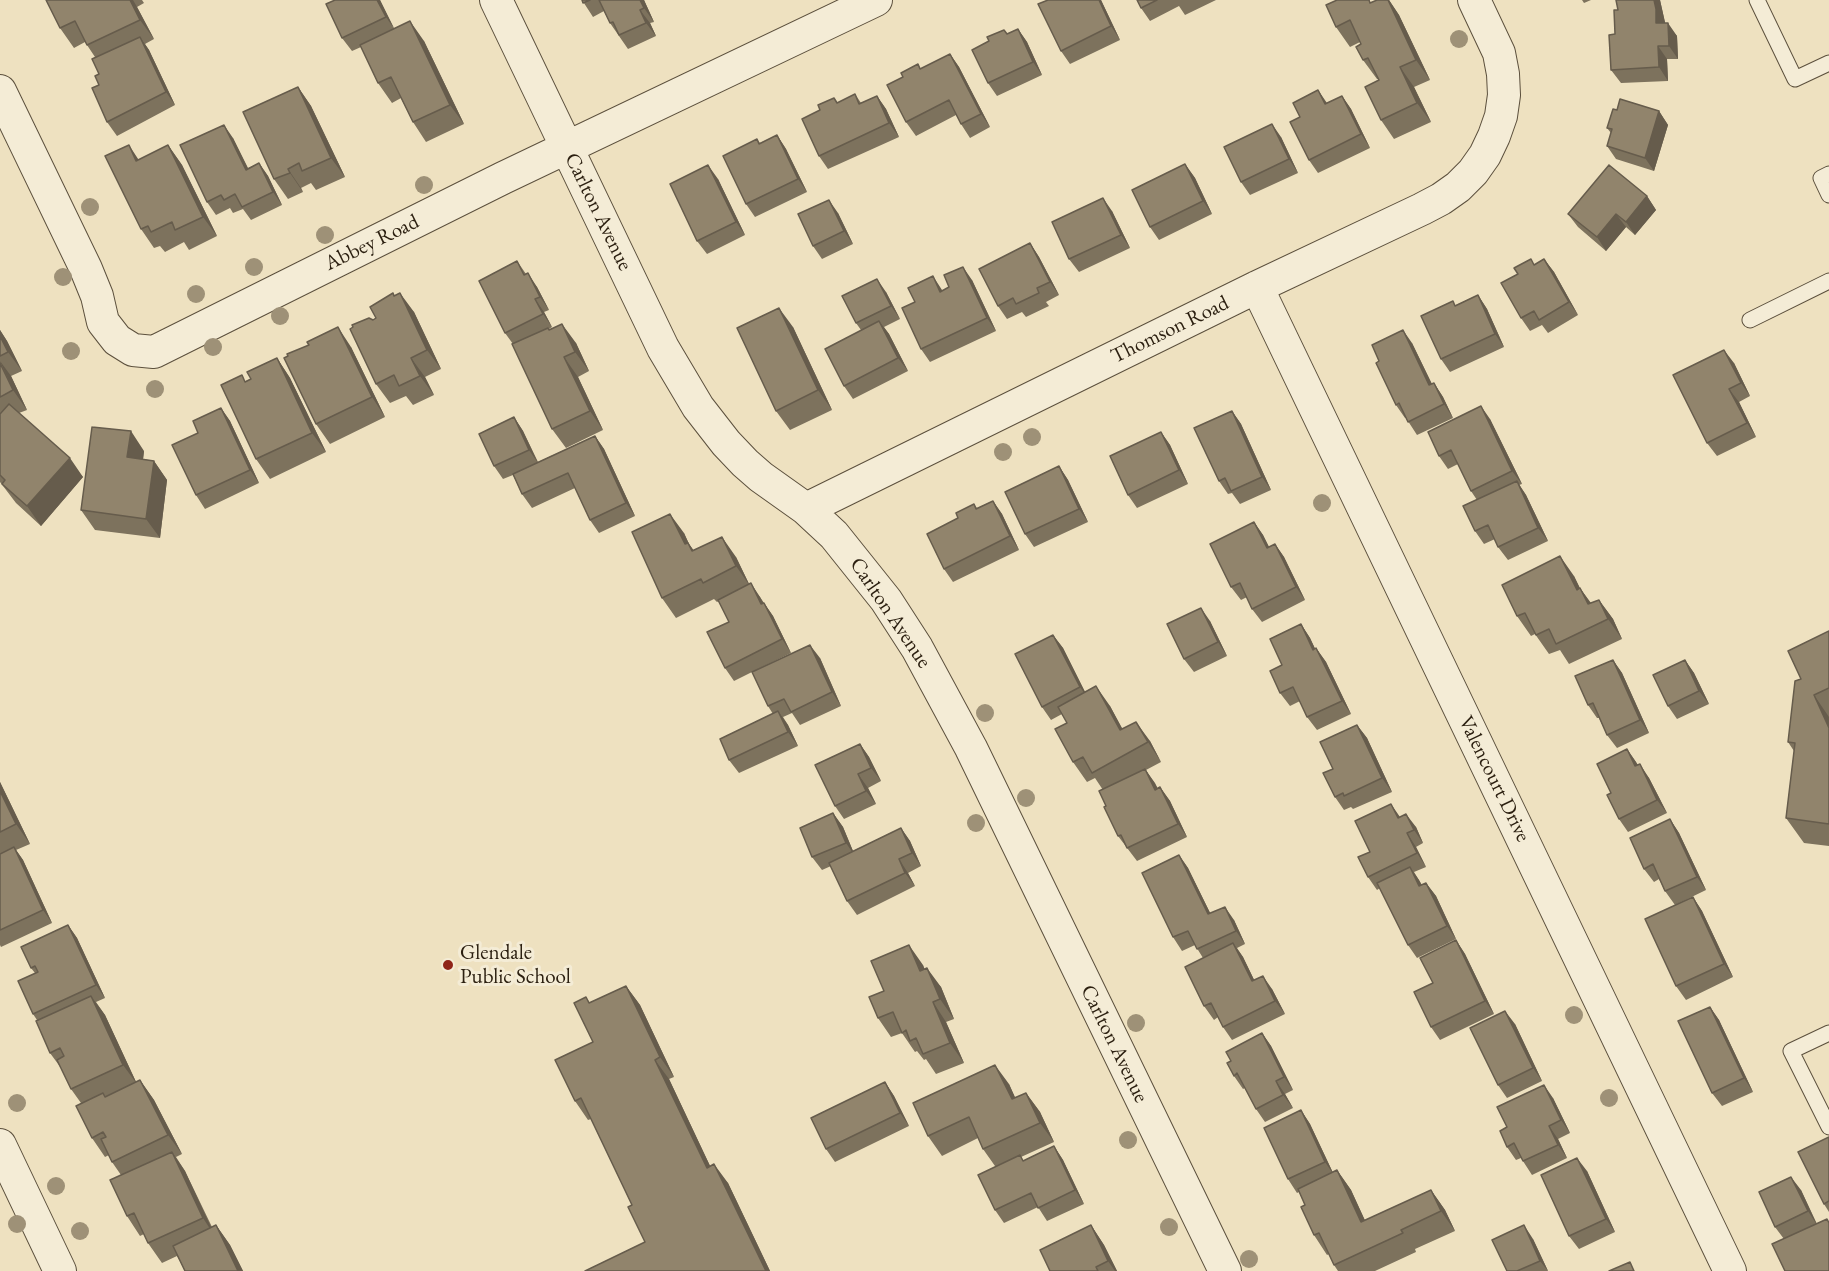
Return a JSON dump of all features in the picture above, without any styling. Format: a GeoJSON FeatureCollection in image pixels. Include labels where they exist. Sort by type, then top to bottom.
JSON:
{"type":"FeatureCollection","features":[{"type":"Feature","properties":{"kind":"street","name":"Carlton Avenue"},"geometry":{"type":"LineString","coordinates":[[496,0],[663,348],[698,407],[726,444],[745,463],[806,509],[839,542],[886,600],[917,648],[971,748],[1225,1271]]}},
{"type":"Feature","properties":{"kind":"street","name":"Abbey Road"},"geometry":{"type":"LineString","coordinates":[[0,92],[86,269],[97,296],[103,322],[117,340],[133,350],[154,352],[567,147],[876,0]]}},
{"type":"Feature","properties":{"kind":"street","name":"Thomson Road"},"geometry":{"type":"LineString","coordinates":[[806,509],[1441,199],[1458,187],[1473,172],[1490,146],[1501,116],[1504,95],[1499,53],[1474,0]]}},
{"type":"Feature","properties":{"kind":"street","name":"Valencourt Drive"},"geometry":{"type":"LineString","coordinates":[[1257,287],[1730,1271]]}},
{"type":"Feature","properties":{"kind":"street"},"geometry":{"type":"LineString","coordinates":[[0,1145],[60,1271]]}},
{"type":"Feature","properties":{"kind":"lane"},"geometry":{"type":"LineString","coordinates":[[1757,0],[1795,79],[1829,63]]}},
{"type":"Feature","properties":{"kind":"lane"},"geometry":{"type":"LineString","coordinates":[[1829,174],[1821,178],[1829,195]]}},
{"type":"Feature","properties":{"kind":"lane"},"geometry":{"type":"LineString","coordinates":[[1750,320],[1829,281]]}},
{"type":"Feature","properties":{"kind":"lane"},"geometry":{"type":"LineString","coordinates":[[1829,1033],[1791,1051],[1829,1127]]}},
{"type":"Feature","properties":{"kind":"building"},"geometry":{"type":"Polygon","coordinates":[[[46,0],[130,0],[140,20],[87,45],[75,21],[60,28],[46,0]]]}},
{"type":"Feature","properties":{"kind":"building"},"geometry":{"type":"Polygon","coordinates":[[[335,0],[377,0],[386,17],[342,38],[326,4],[335,0]]]}},
{"type":"Feature","properties":{"kind":"building"},"geometry":{"type":"Polygon","coordinates":[[[599,0],[640,0],[644,8],[640,10],[646,23],[619,35],[613,22],[610,23],[599,0]]]}},
{"type":"Feature","properties":{"kind":"building"},"geometry":{"type":"Polygon","coordinates":[[[1048,0],[1099,0],[1111,26],[1061,51],[1038,4],[1048,0]]]}},
{"type":"Feature","properties":{"kind":"building"},"geometry":{"type":"Polygon","coordinates":[[[1137,0],[1157,0],[1141,8],[1137,0]]]}},
{"type":"Feature","properties":{"kind":"building"},"geometry":{"type":"Polygon","coordinates":[[[1337,0],[1369,0],[1370,3],[1377,0],[1388,0],[1416,60],[1400,67],[1417,103],[1381,120],[1365,87],[1379,80],[1368,58],[1363,60],[1356,47],[1361,44],[1350,20],[1336,27],[1326,5],[1337,0]]]}},
{"type":"Feature","properties":{"kind":"building"},"geometry":{"type":"Polygon","coordinates":[[[1616,0],[1654,0],[1656,23],[1668,23],[1669,46],[1658,46],[1659,67],[1611,70],[1609,35],[1615,34],[1614,10],[1618,10],[1616,0]]]}},
{"type":"Feature","properties":{"kind":"building"},"geometry":{"type":"Polygon","coordinates":[[[410,21],[450,105],[413,122],[391,77],[378,83],[360,45],[410,21]]]}},
{"type":"Feature","properties":{"kind":"building"},"geometry":{"type":"Polygon","coordinates":[[[1018,29],[1033,62],[988,83],[972,50],[989,41],[987,37],[1004,30],[1007,34],[1018,29]]]}},
{"type":"Feature","properties":{"kind":"building"},"geometry":{"type":"Polygon","coordinates":[[[140,37],[166,92],[107,122],[92,88],[99,85],[95,76],[99,74],[92,59],[140,37]]]}},
{"type":"Feature","properties":{"kind":"building"},"geometry":{"type":"Polygon","coordinates":[[[950,54],[981,114],[961,124],[949,100],[906,122],[887,85],[903,77],[901,73],[918,64],[920,69],[950,54]]]}},
{"type":"Feature","properties":{"kind":"building"},"geometry":{"type":"Polygon","coordinates":[[[298,87],[331,158],[302,171],[299,163],[288,169],[290,173],[274,179],[243,112],[298,87]]]}},
{"type":"Feature","properties":{"kind":"building"},"geometry":{"type":"Polygon","coordinates":[[[1318,90],[1325,104],[1342,96],[1361,134],[1309,160],[1290,122],[1300,117],[1293,103],[1318,90]]]}},
{"type":"Feature","properties":{"kind":"building"},"geometry":{"type":"Polygon","coordinates":[[[855,94],[859,104],[877,96],[889,123],[819,156],[802,119],[820,110],[818,105],[834,98],[837,103],[855,94]]]}},
{"type":"Feature","properties":{"kind":"building"},"geometry":{"type":"Polygon","coordinates":[[[1620,99],[1659,111],[1645,158],[1607,146],[1612,129],[1607,128],[1613,109],[1617,110],[1620,99]]]}},
{"type":"Feature","properties":{"kind":"building"},"geometry":{"type":"Polygon","coordinates":[[[1272,124],[1289,159],[1241,182],[1224,147],[1272,124]]]}},
{"type":"Feature","properties":{"kind":"building"},"geometry":{"type":"Polygon","coordinates":[[[224,125],[246,170],[259,163],[273,192],[242,207],[235,194],[224,200],[221,195],[207,202],[180,145],[224,125]]]}},
{"type":"Feature","properties":{"kind":"building"},"geometry":{"type":"Polygon","coordinates":[[[777,135],[798,179],[746,204],[723,156],[757,139],[759,144],[777,135]]]}},
{"type":"Feature","properties":{"kind":"building"},"geometry":{"type":"Polygon","coordinates":[[[129,145],[136,161],[168,145],[203,217],[175,230],[172,222],[151,232],[148,226],[141,229],[105,156],[129,145]]]}},
{"type":"Feature","properties":{"kind":"building"},"geometry":{"type":"Polygon","coordinates":[[[1185,164],[1203,201],[1150,227],[1132,190],[1185,164]]]}},
{"type":"Feature","properties":{"kind":"building"},"geometry":{"type":"Polygon","coordinates":[[[708,165],[736,222],[697,241],[670,184],[708,165]]]}},
{"type":"Feature","properties":{"kind":"building"},"geometry":{"type":"Polygon","coordinates":[[[1609,165],[1647,196],[1626,222],[1616,214],[1597,237],[1568,214],[1609,165]]]}},
{"type":"Feature","properties":{"kind":"building"},"geometry":{"type":"Polygon","coordinates":[[[1103,198],[1121,235],[1069,259],[1052,222],[1103,198]]]}},
{"type":"Feature","properties":{"kind":"building"},"geometry":{"type":"Polygon","coordinates":[[[829,200],[844,231],[813,246],[798,214],[829,200]]]}},
{"type":"Feature","properties":{"kind":"building"},"geometry":{"type":"Polygon","coordinates":[[[1030,243],[1050,282],[1037,288],[1039,293],[1016,304],[1013,298],[998,306],[979,269],[1030,243]]]}},
{"type":"Feature","properties":{"kind":"building"},"geometry":{"type":"Polygon","coordinates":[[[1531,259],[1534,265],[1544,259],[1569,302],[1539,320],[1534,311],[1521,318],[1501,283],[1518,274],[1514,268],[1531,259]]]}},
{"type":"Feature","properties":{"kind":"building"},"geometry":{"type":"Polygon","coordinates":[[[517,261],[524,275],[528,273],[540,297],[535,299],[543,314],[505,333],[479,281],[517,261]]]}},
{"type":"Feature","properties":{"kind":"building"},"geometry":{"type":"Polygon","coordinates":[[[963,267],[987,318],[921,349],[902,308],[915,302],[908,288],[933,276],[940,292],[949,287],[944,275],[963,267]]]}},
{"type":"Feature","properties":{"kind":"building"},"geometry":{"type":"Polygon","coordinates":[[[877,279],[891,306],[856,323],[842,296],[877,279]]]}},
{"type":"Feature","properties":{"kind":"building"},"geometry":{"type":"Polygon","coordinates":[[[393,293],[394,296],[400,293],[427,350],[411,358],[420,376],[399,386],[394,375],[376,384],[350,329],[352,325],[369,318],[373,320],[376,318],[370,307],[393,293]]]}},
{"type":"Feature","properties":{"kind":"building"},"geometry":{"type":"Polygon","coordinates":[[[1478,295],[1495,334],[1441,359],[1421,316],[1453,301],[1455,306],[1478,295]]]}},
{"type":"Feature","properties":{"kind":"building"},"geometry":{"type":"Polygon","coordinates":[[[779,308],[818,390],[776,411],[737,328],[779,308]]]}},
{"type":"Feature","properties":{"kind":"building"},"geometry":{"type":"Polygon","coordinates":[[[879,321],[898,358],[844,386],[825,349],[879,321]]]}},
{"type":"Feature","properties":{"kind":"building"},"geometry":{"type":"Polygon","coordinates":[[[562,324],[575,352],[564,357],[590,411],[552,429],[512,344],[562,324]]]}},
{"type":"Feature","properties":{"kind":"building"},"geometry":{"type":"Polygon","coordinates":[[[338,327],[372,397],[316,424],[284,358],[288,356],[287,354],[309,345],[307,342],[338,327]]]}},
{"type":"Feature","properties":{"kind":"building"},"geometry":{"type":"Polygon","coordinates":[[[1403,330],[1429,385],[1434,383],[1444,404],[1408,422],[1399,403],[1396,405],[1376,363],[1379,361],[1372,345],[1403,330]]]}},
{"type":"Feature","properties":{"kind":"building"},"geometry":{"type":"Polygon","coordinates":[[[0,336],[8,352],[0,356],[0,336]]]}},
{"type":"Feature","properties":{"kind":"building"},"geometry":{"type":"Polygon","coordinates":[[[1724,350],[1741,383],[1729,389],[1747,423],[1707,443],[1673,375],[1724,350]]]}},
{"type":"Feature","properties":{"kind":"building"},"geometry":{"type":"Polygon","coordinates":[[[277,358],[312,433],[256,459],[221,385],[242,375],[245,382],[251,379],[247,372],[277,358]]]}},
{"type":"Feature","properties":{"kind":"building"},"geometry":{"type":"Polygon","coordinates":[[[0,363],[13,390],[0,397],[0,363]]]}},
{"type":"Feature","properties":{"kind":"building"},"geometry":{"type":"Polygon","coordinates":[[[9,404],[70,458],[27,506],[2,484],[5,480],[0,475],[0,414],[9,404]]]}},
{"type":"Feature","properties":{"kind":"building"},"geometry":{"type":"Polygon","coordinates":[[[1481,406],[1512,471],[1471,491],[1451,450],[1439,456],[1428,432],[1481,406]]]}},
{"type":"Feature","properties":{"kind":"building"},"geometry":{"type":"Polygon","coordinates":[[[221,408],[250,470],[196,495],[172,445],[198,433],[193,421],[221,408]]]}},
{"type":"Feature","properties":{"kind":"building"},"geometry":{"type":"Polygon","coordinates":[[[1232,411],[1262,477],[1231,491],[1225,478],[1219,481],[1194,428],[1232,411]]]}},
{"type":"Feature","properties":{"kind":"building"},"geometry":{"type":"Polygon","coordinates":[[[514,417],[529,450],[494,466],[479,434],[514,417]]]}},
{"type":"Feature","properties":{"kind":"building"},"geometry":{"type":"Polygon","coordinates":[[[92,427],[131,431],[127,457],[154,461],[146,519],[81,510],[92,427]]]}},
{"type":"Feature","properties":{"kind":"building"},"geometry":{"type":"Polygon","coordinates":[[[1161,432],[1179,470],[1128,495],[1110,456],[1161,432]]]}},
{"type":"Feature","properties":{"kind":"building"},"geometry":{"type":"Polygon","coordinates":[[[595,436],[626,503],[590,520],[568,473],[522,494],[513,474],[595,436]]]}},
{"type":"Feature","properties":{"kind":"building"},"geometry":{"type":"Polygon","coordinates":[[[1059,466],[1079,509],[1025,534],[1005,492],[1059,466]]]}},
{"type":"Feature","properties":{"kind":"building"},"geometry":{"type":"Polygon","coordinates":[[[1517,481],[1538,528],[1498,547],[1488,525],[1475,531],[1463,506],[1517,481]]]}},
{"type":"Feature","properties":{"kind":"building"},"geometry":{"type":"Polygon","coordinates":[[[993,501],[1010,536],[944,569],[927,534],[958,518],[956,513],[974,504],[976,509],[993,501]]]}},
{"type":"Feature","properties":{"kind":"building"},"geometry":{"type":"Polygon","coordinates":[[[670,514],[685,544],[688,543],[692,551],[722,537],[736,566],[703,583],[701,579],[662,598],[632,532],[670,514]]]}},
{"type":"Feature","properties":{"kind":"building"},"geometry":{"type":"Polygon","coordinates":[[[1254,522],[1267,548],[1275,544],[1296,587],[1252,609],[1240,583],[1231,587],[1210,544],[1254,522]]]}},
{"type":"Feature","properties":{"kind":"building"},"geometry":{"type":"Polygon","coordinates":[[[1560,556],[1577,590],[1580,588],[1588,604],[1599,600],[1608,619],[1556,644],[1549,629],[1536,635],[1525,613],[1517,616],[1502,585],[1560,556]]]}},
{"type":"Feature","properties":{"kind":"building"},"geometry":{"type":"Polygon","coordinates":[[[751,583],[782,639],[725,668],[707,632],[729,622],[718,600],[751,583]]]}},
{"type":"Feature","properties":{"kind":"building"},"geometry":{"type":"Polygon","coordinates":[[[1201,608],[1218,642],[1184,659],[1167,624],[1201,608]]]}},
{"type":"Feature","properties":{"kind":"building"},"geometry":{"type":"Polygon","coordinates":[[[1301,624],[1313,650],[1316,648],[1342,701],[1307,717],[1293,687],[1280,693],[1270,671],[1282,665],[1270,639],[1301,624]]]}},
{"type":"Feature","properties":{"kind":"building"},"geometry":{"type":"Polygon","coordinates":[[[1829,631],[1829,688],[1814,695],[1829,728],[1829,824],[1786,818],[1795,743],[1788,742],[1795,681],[1801,679],[1788,651],[1829,631]]]}},
{"type":"Feature","properties":{"kind":"building"},"geometry":{"type":"Polygon","coordinates":[[[1053,635],[1080,687],[1042,707],[1015,654],[1053,635]]]}},
{"type":"Feature","properties":{"kind":"building"},"geometry":{"type":"Polygon","coordinates":[[[810,645],[832,692],[791,712],[784,699],[768,706],[752,672],[810,645]]]}},
{"type":"Feature","properties":{"kind":"building"},"geometry":{"type":"Polygon","coordinates":[[[1613,660],[1640,720],[1607,735],[1593,703],[1588,705],[1575,676],[1613,660]]]}},
{"type":"Feature","properties":{"kind":"building"},"geometry":{"type":"Polygon","coordinates":[[[1685,660],[1699,691],[1668,706],[1653,675],[1685,660]]]}},
{"type":"Feature","properties":{"kind":"building"},"geometry":{"type":"Polygon","coordinates":[[[1096,686],[1120,730],[1136,722],[1148,742],[1092,773],[1083,757],[1073,762],[1055,729],[1067,723],[1058,707],[1096,686]]]}},
{"type":"Feature","properties":{"kind":"building"},"geometry":{"type":"Polygon","coordinates":[[[778,711],[788,732],[729,760],[720,739],[778,711]]]}},
{"type":"Feature","properties":{"kind":"building"},"geometry":{"type":"Polygon","coordinates":[[[1357,725],[1382,778],[1344,796],[1343,793],[1335,797],[1323,773],[1333,769],[1320,742],[1357,725]]]}},
{"type":"Feature","properties":{"kind":"building"},"geometry":{"type":"Polygon","coordinates":[[[860,744],[871,768],[858,774],[866,791],[835,806],[815,765],[860,744]]]}},
{"type":"Feature","properties":{"kind":"building"},"geometry":{"type":"Polygon","coordinates":[[[1627,749],[1635,766],[1640,764],[1657,800],[1619,819],[1607,795],[1611,793],[1597,764],[1627,749]]]}},
{"type":"Feature","properties":{"kind":"building"},"geometry":{"type":"Polygon","coordinates":[[[1145,769],[1155,790],[1160,787],[1178,824],[1127,848],[1121,835],[1118,836],[1099,791],[1145,769]]]}},
{"type":"Feature","properties":{"kind":"building"},"geometry":{"type":"Polygon","coordinates":[[[0,791],[16,824],[0,832],[0,791]]]}},
{"type":"Feature","properties":{"kind":"building"},"geometry":{"type":"Polygon","coordinates":[[[1391,804],[1398,818],[1406,814],[1414,830],[1407,833],[1417,853],[1368,877],[1358,857],[1370,852],[1355,821],[1391,804]]]}},
{"type":"Feature","properties":{"kind":"building"},"geometry":{"type":"Polygon","coordinates":[[[833,813],[846,843],[812,857],[800,828],[833,813]]]}},
{"type":"Feature","properties":{"kind":"building"},"geometry":{"type":"Polygon","coordinates":[[[1670,819],[1697,877],[1665,891],[1653,864],[1644,869],[1630,838],[1670,819]]]}},
{"type":"Feature","properties":{"kind":"building"},"geometry":{"type":"Polygon","coordinates":[[[901,828],[912,853],[899,859],[905,873],[847,901],[829,863],[901,828]]]}},
{"type":"Feature","properties":{"kind":"building"},"geometry":{"type":"Polygon","coordinates":[[[14,847],[43,910],[0,930],[0,854],[14,847]]]}},
{"type":"Feature","properties":{"kind":"building"},"geometry":{"type":"Polygon","coordinates":[[[1179,855],[1208,914],[1225,907],[1236,931],[1197,949],[1188,931],[1173,937],[1142,873],[1179,855]]]}},
{"type":"Feature","properties":{"kind":"building"},"geometry":{"type":"Polygon","coordinates":[[[1410,867],[1419,886],[1426,883],[1447,926],[1408,945],[1377,883],[1410,867]]]}},
{"type":"Feature","properties":{"kind":"building"},"geometry":{"type":"Polygon","coordinates":[[[1693,897],[1724,964],[1676,986],[1645,919],[1693,897]]]}},
{"type":"Feature","properties":{"kind":"building"},"geometry":{"type":"Polygon","coordinates":[[[68,925],[96,985],[33,1014],[18,981],[38,972],[35,966],[31,968],[21,947],[68,925]]]}},
{"type":"Feature","properties":{"kind":"building"},"geometry":{"type":"Polygon","coordinates":[[[1456,940],[1485,1001],[1431,1027],[1414,992],[1433,983],[1420,958],[1456,940]]]}},
{"type":"Feature","properties":{"kind":"building"},"geometry":{"type":"Polygon","coordinates":[[[1233,943],[1252,981],[1263,976],[1275,1001],[1223,1027],[1211,1003],[1204,1006],[1185,967],[1233,943]]]}},
{"type":"Feature","properties":{"kind":"building"},"geometry":{"type":"Polygon","coordinates":[[[909,945],[920,971],[927,968],[940,999],[933,1002],[950,1043],[923,1054],[916,1038],[910,1041],[906,1030],[902,1033],[893,1012],[878,1018],[869,997],[884,991],[871,961],[909,945]]]}},
{"type":"Feature","properties":{"kind":"building"},"geometry":{"type":"Polygon","coordinates":[[[626,986],[660,1057],[655,1060],[707,1168],[714,1164],[766,1271],[585,1271],[645,1242],[628,1207],[632,1205],[581,1098],[575,1101],[555,1060],[593,1042],[574,1003],[586,997],[589,1003],[626,986]]]}},
{"type":"Feature","properties":{"kind":"building"},"geometry":{"type":"Polygon","coordinates":[[[91,996],[123,1065],[71,1089],[57,1060],[64,1056],[60,1048],[50,1053],[36,1021],[91,996]]]}},
{"type":"Feature","properties":{"kind":"building"},"geometry":{"type":"Polygon","coordinates":[[[1710,1007],[1744,1078],[1712,1093],[1678,1021],[1710,1007]]]}},
{"type":"Feature","properties":{"kind":"building"},"geometry":{"type":"Polygon","coordinates":[[[1505,1011],[1533,1068],[1498,1085],[1470,1028],[1505,1011]]]}},
{"type":"Feature","properties":{"kind":"building"},"geometry":{"type":"Polygon","coordinates":[[[1262,1033],[1284,1077],[1276,1081],[1283,1095],[1256,1109],[1237,1073],[1234,1076],[1227,1063],[1231,1061],[1226,1052],[1262,1033]]]}},
{"type":"Feature","properties":{"kind":"building"},"geometry":{"type":"Polygon","coordinates":[[[995,1065],[1012,1099],[1026,1093],[1040,1123],[983,1149],[969,1117],[928,1136],[913,1103],[995,1065]]]}},
{"type":"Feature","properties":{"kind":"building"},"geometry":{"type":"Polygon","coordinates":[[[140,1080],[168,1135],[112,1162],[101,1139],[106,1137],[103,1132],[92,1138],[76,1106],[103,1093],[105,1097],[140,1080]]]}},
{"type":"Feature","properties":{"kind":"building"},"geometry":{"type":"Polygon","coordinates":[[[885,1082],[900,1113],[826,1149],[811,1118],[885,1082]]]}},
{"type":"Feature","properties":{"kind":"building"},"geometry":{"type":"Polygon","coordinates":[[[1544,1085],[1561,1120],[1549,1126],[1558,1145],[1523,1161],[1514,1143],[1507,1147],[1500,1131],[1507,1127],[1497,1107],[1544,1085]]]}},
{"type":"Feature","properties":{"kind":"building"},"geometry":{"type":"Polygon","coordinates":[[[1301,1110],[1325,1162],[1288,1179],[1264,1128],[1301,1110]]]}},
{"type":"Feature","properties":{"kind":"building"},"geometry":{"type":"Polygon","coordinates":[[[1829,1137],[1829,1201],[1824,1204],[1798,1152],[1829,1137]]]}},
{"type":"Feature","properties":{"kind":"building"},"geometry":{"type":"Polygon","coordinates":[[[1054,1146],[1075,1190],[1038,1208],[1031,1193],[995,1210],[978,1175],[1020,1155],[1023,1161],[1054,1146]]]}},
{"type":"Feature","properties":{"kind":"building"},"geometry":{"type":"Polygon","coordinates":[[[172,1152],[203,1218],[148,1243],[134,1213],[127,1216],[110,1180],[172,1152]]]}},
{"type":"Feature","properties":{"kind":"building"},"geometry":{"type":"Polygon","coordinates":[[[1577,1158],[1606,1219],[1569,1236],[1541,1175],[1577,1158]]]}},
{"type":"Feature","properties":{"kind":"building"},"geometry":{"type":"Polygon","coordinates":[[[1337,1170],[1361,1222],[1431,1190],[1441,1211],[1401,1230],[1403,1233],[1334,1265],[1319,1233],[1314,1235],[1301,1207],[1305,1205],[1298,1189],[1337,1170]]]}},
{"type":"Feature","properties":{"kind":"building"},"geometry":{"type":"Polygon","coordinates":[[[1791,1177],[1808,1211],[1775,1227],[1759,1192],[1791,1177]]]}},
{"type":"Feature","properties":{"kind":"building"},"geometry":{"type":"Polygon","coordinates":[[[1827,1219],[1829,1223],[1829,1271],[1785,1271],[1772,1244],[1827,1219]]]}},
{"type":"Feature","properties":{"kind":"building"},"geometry":{"type":"Polygon","coordinates":[[[216,1225],[238,1271],[185,1271],[173,1246],[216,1225]]]}},
{"type":"Feature","properties":{"kind":"building"},"geometry":{"type":"Polygon","coordinates":[[[1091,1225],[1108,1261],[1096,1267],[1098,1271],[1050,1271],[1040,1250],[1091,1225]]]}},
{"type":"Feature","properties":{"kind":"building"},"geometry":{"type":"Polygon","coordinates":[[[1524,1225],[1540,1261],[1517,1271],[1507,1271],[1492,1240],[1524,1225]]]}},
{"type":"Feature","properties":{"kind":"building"},"geometry":{"type":"Polygon","coordinates":[[[1630,1262],[1634,1271],[1609,1271],[1630,1262]]]}},
{"type":"Feature","properties":{"kind":"place","name":"Glendale Public School"},"geometry":{"type":"Point","coordinates":[448,965]}}]}
